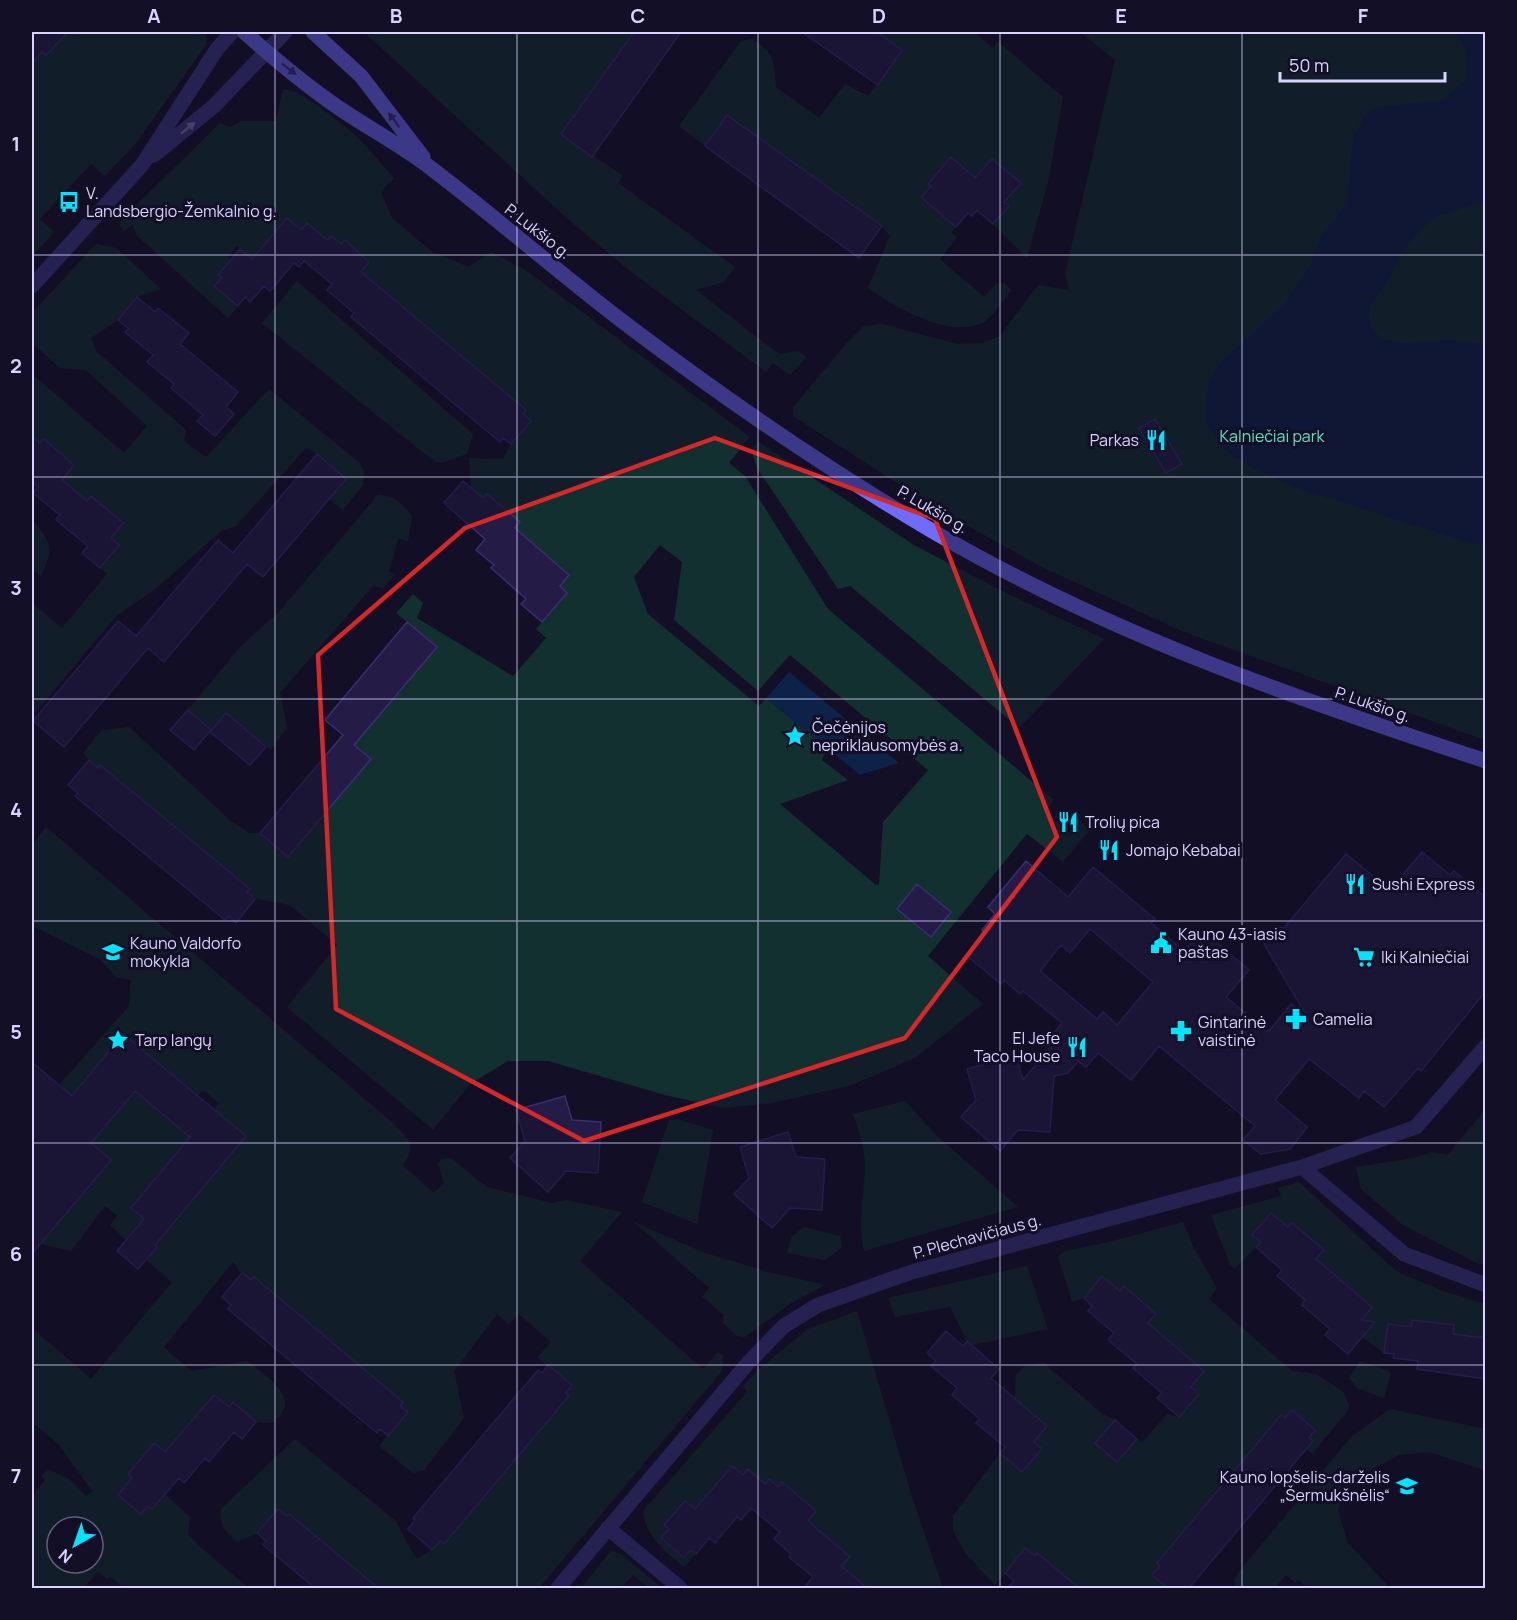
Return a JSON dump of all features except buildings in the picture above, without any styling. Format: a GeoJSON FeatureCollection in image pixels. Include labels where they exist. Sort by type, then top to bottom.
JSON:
{"type":"FeatureCollection","features":[{"type":"Feature","properties":{"kind":"main road","name":"P. Lukšio g."},"geometry":{"type":"LineString","coordinates":[[244,32],[329,101],[430,166],[615,315],[712,387],[844,477],[936,533],[1084,610],[1150,639],[1268,686],[1485,761]]}},
{"type":"Feature","properties":{"kind":"main road","name":"P. Lukšio g."},"geometry":{"type":"LineString","coordinates":[[313,32],[361,76],[430,166]]}},
{"type":"Feature","properties":{"kind":"street"},"geometry":{"type":"LineString","coordinates":[[142,165],[217,48],[232,32]]}},
{"type":"Feature","properties":{"kind":"street"},"geometry":{"type":"LineString","coordinates":[[32,286],[142,165],[214,106],[285,32]]}},
{"type":"Feature","properties":{"kind":"street","name":"P. Plechavičiaus g."},"geometry":{"type":"LineString","coordinates":[[558,1588],[748,1363],[784,1326],[818,1305],[912,1272],[1302,1167],[1416,1127],[1485,1047]]}},
{"type":"Feature","properties":{"kind":"street"},"geometry":{"type":"LineString","coordinates":[[1302,1167],[1404,1254],[1485,1285]]}},
{"type":"Feature","properties":{"kind":"street"},"geometry":{"type":"LineString","coordinates":[[608,1528],[680,1588]]}},
{"type":"Feature","properties":{"kind":"highlighted area"},"geometry":{"type":"Polygon","coordinates":[[[715,438],[935,519],[1057,837],[905,1038],[584,1141],[336,1009],[318,655],[465,528],[715,438]]]}},
{"type":"Feature","properties":{"kind":"green space"},"geometry":{"type":"Polygon","coordinates":[[[68,32],[207,32],[206,45],[136,143],[105,176],[91,164],[40,219],[54,232],[32,257],[32,64],[42,52],[46,55],[68,32]]]}},
{"type":"Feature","properties":{"kind":"green space"},"geometry":{"type":"Polygon","coordinates":[[[364,32],[634,32],[561,134],[623,176],[618,183],[735,267],[724,282],[696,290],[779,354],[798,351],[807,357],[790,375],[773,363],[766,372],[630,271],[569,220],[364,32]]]}},
{"type":"Feature","properties":{"kind":"green space"},"geometry":{"type":"Polygon","coordinates":[[[877,32],[974,32],[994,49],[997,41],[1063,97],[1048,182],[1027,258],[993,224],[1009,206],[1004,202],[1020,183],[992,159],[975,178],[951,157],[928,184],[931,186],[921,197],[956,227],[951,232],[957,237],[940,259],[984,297],[997,283],[1006,284],[1011,290],[984,322],[956,327],[940,324],[908,312],[879,296],[868,288],[890,236],[881,226],[727,116],[705,146],[679,126],[741,41],[752,39],[765,48],[772,58],[776,87],[819,118],[845,84],[868,96],[902,50],[877,32]]]}},
{"type":"Feature","properties":{"kind":"green space","name":"Kalniečiai park"},"geometry":{"type":"Polygon","coordinates":[[[1080,32],[1485,32],[1485,740],[1184,632],[1042,567],[936,508],[793,416],[794,406],[864,326],[883,324],[957,344],[982,343],[1000,336],[1038,285],[1069,290],[1065,274],[1115,60],[1080,32]]]}},
{"type":"Feature","properties":{"kind":"green space"},"geometry":{"type":"Polygon","coordinates":[[[283,89],[291,90],[310,100],[355,135],[394,178],[381,192],[392,218],[432,252],[469,267],[491,252],[527,271],[750,437],[729,463],[745,476],[828,609],[1054,800],[1045,812],[1071,834],[1081,822],[1090,830],[1063,862],[1027,834],[928,956],[983,1004],[915,1058],[849,1086],[772,1103],[723,1108],[665,1095],[548,1061],[508,1061],[470,1084],[433,1130],[287,1007],[337,945],[292,907],[265,901],[247,892],[250,888],[225,868],[206,858],[208,854],[184,834],[164,824],[167,820],[101,765],[98,768],[83,753],[102,730],[129,727],[232,822],[250,833],[260,833],[288,857],[371,759],[354,745],[436,647],[396,613],[413,594],[423,603],[417,618],[513,676],[546,638],[536,629],[567,593],[560,586],[568,575],[511,532],[519,522],[487,494],[483,498],[471,487],[469,458],[503,459],[511,444],[530,420],[358,275],[369,262],[345,241],[341,244],[331,236],[327,240],[307,223],[301,230],[287,218],[265,244],[255,261],[237,246],[228,256],[231,260],[218,275],[222,278],[215,286],[238,306],[228,318],[136,235],[133,224],[124,231],[120,226],[121,220],[220,123],[230,127],[242,121],[276,121],[283,89]],[[660,545],[634,577],[648,614],[759,706],[766,698],[827,748],[822,760],[848,780],[780,804],[879,885],[883,822],[928,770],[790,655],[758,691],[674,620],[682,562],[660,545]]]}},
{"type":"Feature","properties":{"kind":"green space"},"geometry":{"type":"Polygon","coordinates":[[[96,244],[116,248],[161,289],[137,297],[118,320],[91,338],[97,352],[186,430],[184,441],[206,457],[269,389],[360,463],[364,473],[363,485],[343,510],[329,499],[346,479],[317,454],[306,448],[236,526],[221,531],[158,587],[116,616],[32,714],[32,662],[34,659],[32,655],[32,603],[62,628],[107,574],[100,568],[119,545],[111,538],[123,523],[92,497],[87,501],[62,480],[74,464],[44,439],[40,443],[32,436],[32,374],[124,453],[147,426],[86,370],[60,368],[32,343],[32,313],[96,244]]]}},
{"type":"Feature","properties":{"kind":"green space"},"geometry":{"type":"Polygon","coordinates":[[[297,281],[473,434],[467,454],[441,463],[435,462],[262,323],[297,281]]]}},
{"type":"Feature","properties":{"kind":"green space"},"geometry":{"type":"Polygon","coordinates":[[[759,442],[914,545],[1004,592],[1104,639],[1018,727],[850,586],[838,589],[757,468],[753,447],[759,442]]]}},
{"type":"Feature","properties":{"kind":"green space"},"geometry":{"type":"Polygon","coordinates":[[[378,495],[388,496],[398,501],[412,516],[408,541],[398,539],[389,571],[395,575],[383,588],[373,586],[280,693],[287,727],[271,750],[226,713],[212,730],[188,710],[242,645],[278,613],[378,495]]]}},
{"type":"Feature","properties":{"kind":"green space"},"geometry":{"type":"Polygon","coordinates":[[[32,519],[49,546],[48,558],[41,576],[32,569],[32,519]]]}},
{"type":"Feature","properties":{"kind":"green space"},"geometry":{"type":"Polygon","coordinates":[[[46,827],[394,1124],[407,1139],[410,1147],[403,1166],[434,1193],[444,1183],[438,1164],[441,1159],[451,1158],[487,1187],[552,1203],[566,1200],[622,1212],[580,1261],[703,1369],[718,1352],[723,1356],[722,1371],[539,1588],[378,1588],[289,1514],[287,1516],[278,1509],[257,1533],[238,1542],[230,1535],[222,1523],[221,1509],[295,1439],[396,1521],[417,1559],[432,1550],[440,1541],[444,1544],[534,1438],[544,1418],[548,1421],[569,1397],[566,1393],[572,1385],[537,1358],[551,1342],[519,1314],[509,1324],[497,1314],[454,1371],[464,1418],[424,1470],[413,1473],[379,1446],[407,1412],[242,1273],[233,1262],[164,1347],[191,1371],[247,1361],[279,1388],[285,1402],[284,1408],[272,1423],[256,1422],[233,1402],[229,1407],[214,1395],[186,1427],[169,1456],[128,1474],[132,1478],[118,1495],[141,1514],[148,1506],[153,1509],[165,1494],[190,1517],[188,1534],[249,1588],[124,1588],[110,1577],[107,1579],[102,1575],[105,1575],[105,1515],[45,1515],[45,1575],[95,1575],[84,1588],[32,1588],[32,1496],[45,1480],[41,1476],[48,1469],[69,1479],[86,1496],[92,1491],[59,1445],[32,1422],[32,1328],[91,1379],[172,1282],[146,1260],[157,1246],[136,1229],[126,1241],[110,1225],[117,1216],[105,1206],[71,1251],[40,1244],[111,1160],[91,1143],[135,1091],[190,1137],[131,1208],[163,1235],[213,1110],[219,1103],[203,1090],[197,1096],[124,1034],[72,1096],[59,1085],[129,1006],[131,980],[116,977],[99,959],[35,927],[32,930],[32,845],[46,827]]]}},
{"type":"Feature","properties":{"kind":"green space"},"geometry":{"type":"Polygon","coordinates":[[[905,1101],[938,1137],[1018,1207],[864,1251],[861,1219],[865,1159],[853,1114],[905,1101]]]}},
{"type":"Feature","properties":{"kind":"green space"},"geometry":{"type":"Polygon","coordinates":[[[1485,1110],[1486,1264],[1479,1264],[1403,1225],[1361,1189],[1356,1167],[1414,1158],[1432,1152],[1448,1155],[1485,1110]]]}},
{"type":"Feature","properties":{"kind":"green space"},"geometry":{"type":"Polygon","coordinates":[[[677,1119],[713,1130],[697,1224],[642,1202],[669,1120],[677,1119]]]}},
{"type":"Feature","properties":{"kind":"green space"},"geometry":{"type":"Polygon","coordinates":[[[1299,1182],[1396,1271],[1440,1290],[1485,1304],[1486,1338],[1452,1343],[1453,1325],[1412,1320],[1411,1327],[1388,1324],[1384,1353],[1362,1337],[1359,1323],[1372,1307],[1341,1280],[1312,1264],[1324,1250],[1292,1223],[1288,1227],[1271,1213],[1252,1235],[1261,1242],[1234,1269],[1211,1215],[1281,1196],[1278,1188],[1299,1182]]]}},
{"type":"Feature","properties":{"kind":"green space"},"geometry":{"type":"Polygon","coordinates":[[[634,1222],[705,1253],[769,1272],[825,1285],[791,1303],[745,1337],[737,1336],[723,1323],[724,1315],[702,1297],[709,1288],[634,1222]]]}},
{"type":"Feature","properties":{"kind":"green space"},"geometry":{"type":"Polygon","coordinates":[[[1183,1222],[1193,1246],[1217,1288],[1209,1299],[1292,1371],[1316,1374],[1343,1392],[1349,1409],[1313,1453],[1306,1449],[1309,1438],[1315,1430],[1292,1410],[1285,1418],[1281,1415],[1157,1563],[1160,1566],[1152,1575],[1168,1588],[1072,1588],[1037,1553],[1035,1556],[1025,1548],[995,1585],[965,1553],[953,1531],[953,1516],[1000,1453],[1022,1472],[1042,1449],[1034,1442],[1047,1426],[1015,1399],[1016,1375],[1026,1365],[1044,1363],[1101,1413],[1115,1420],[1095,1443],[1117,1462],[1137,1439],[1142,1443],[1167,1414],[1179,1417],[1199,1394],[1191,1387],[1204,1371],[1143,1328],[1124,1287],[1120,1291],[1102,1277],[1084,1298],[1072,1302],[1058,1256],[1065,1251],[1183,1222]]]}},
{"type":"Feature","properties":{"kind":"green space"},"geometry":{"type":"Polygon","coordinates":[[[804,1227],[840,1236],[842,1247],[825,1260],[787,1253],[792,1236],[804,1227]]]}},
{"type":"Feature","properties":{"kind":"green space"},"geometry":{"type":"Polygon","coordinates":[[[1027,1266],[1048,1329],[972,1345],[967,1341],[950,1307],[895,1317],[888,1298],[1027,1266]]]}},
{"type":"Feature","properties":{"kind":"green space"},"geometry":{"type":"Polygon","coordinates":[[[857,1311],[913,1500],[943,1588],[867,1588],[857,1580],[836,1572],[849,1556],[824,1534],[804,1525],[816,1511],[782,1482],[778,1487],[769,1479],[765,1484],[748,1470],[700,1513],[685,1501],[665,1525],[669,1529],[661,1539],[683,1558],[690,1550],[696,1554],[684,1567],[652,1536],[643,1511],[747,1392],[743,1386],[760,1368],[808,1329],[857,1311]]]}},
{"type":"Feature","properties":{"kind":"green space"},"geometry":{"type":"Polygon","coordinates":[[[1360,1361],[1391,1372],[1384,1398],[1357,1388],[1349,1378],[1360,1361]]]}},
{"type":"Feature","properties":{"kind":"green space"},"geometry":{"type":"Polygon","coordinates":[[[1390,1409],[1485,1429],[1485,1470],[1429,1452],[1399,1455],[1346,1483],[1338,1511],[1348,1543],[1388,1586],[1406,1588],[1308,1588],[1298,1580],[1295,1582],[1286,1575],[1275,1588],[1236,1588],[1234,1580],[1238,1573],[1351,1437],[1390,1409]]]}},
{"type":"Feature","properties":{"kind":"green space"},"geometry":{"type":"Polygon","coordinates":[[[611,1551],[621,1554],[662,1588],[649,1588],[633,1575],[621,1588],[581,1588],[611,1551]]]}},
{"type":"Feature","properties":{"kind":"water"},"geometry":{"type":"Polygon","coordinates":[[[1455,32],[1485,32],[1485,202],[1439,215],[1418,233],[1399,256],[1392,275],[1370,306],[1369,317],[1373,330],[1382,339],[1400,343],[1451,340],[1485,344],[1485,545],[1470,543],[1297,488],[1263,473],[1233,457],[1217,440],[1205,420],[1210,381],[1218,365],[1285,303],[1309,268],[1323,233],[1340,213],[1348,196],[1355,133],[1366,114],[1378,107],[1443,100],[1465,81],[1468,67],[1464,47],[1455,32]]]}},
{"type":"Feature","properties":{"kind":"water"},"geometry":{"type":"Polygon","coordinates":[[[789,672],[899,763],[860,775],[766,698],[789,672]]]}},
{"type":"Feature","properties":{"kind":"place","name":"V. Landsbergio-Žemkalnio g."},"geometry":{"type":"Point","coordinates":[69,202]}},
{"type":"Feature","properties":{"kind":"place","name":"Parkas"},"geometry":{"type":"Point","coordinates":[1156,440]}},
{"type":"Feature","properties":{"kind":"place","name":"Čečėnijos nepriklausomybės a."},"geometry":{"type":"Point","coordinates":[795,736]}},
{"type":"Feature","properties":{"kind":"place","name":"Trolių pica"},"geometry":{"type":"Point","coordinates":[1068,822]}},
{"type":"Feature","properties":{"kind":"place","name":"Jomajo Kebabai"},"geometry":{"type":"Point","coordinates":[1109,850]}},
{"type":"Feature","properties":{"kind":"place","name":"Sushi Express"},"geometry":{"type":"Point","coordinates":[1355,884]}},
{"type":"Feature","properties":{"kind":"place","name":"Kauno 43-iasis paštas"},"geometry":{"type":"Point","coordinates":[1161,943]}},
{"type":"Feature","properties":{"kind":"place","name":"Kauno Valdorfo mokykla"},"geometry":{"type":"Point","coordinates":[113,952]}},
{"type":"Feature","properties":{"kind":"place","name":"Iki Kalniečiai"},"geometry":{"type":"Point","coordinates":[1364,957]}},
{"type":"Feature","properties":{"kind":"place","name":"Camelia"},"geometry":{"type":"Point","coordinates":[1296,1019]}},
{"type":"Feature","properties":{"kind":"place","name":"Gintarinė vaistinė"},"geometry":{"type":"Point","coordinates":[1181,1031]}},
{"type":"Feature","properties":{"kind":"place","name":"Tarp langų"},"geometry":{"type":"Point","coordinates":[118,1040]}},
{"type":"Feature","properties":{"kind":"place","name":"El Jefe Taco House"},"geometry":{"type":"Point","coordinates":[1077,1047]}},
{"type":"Feature","properties":{"kind":"place","name":"Kauno lopšelis-darželis „Šermukšnėlis“"},"geometry":{"type":"Point","coordinates":[1407,1486]}}]}
